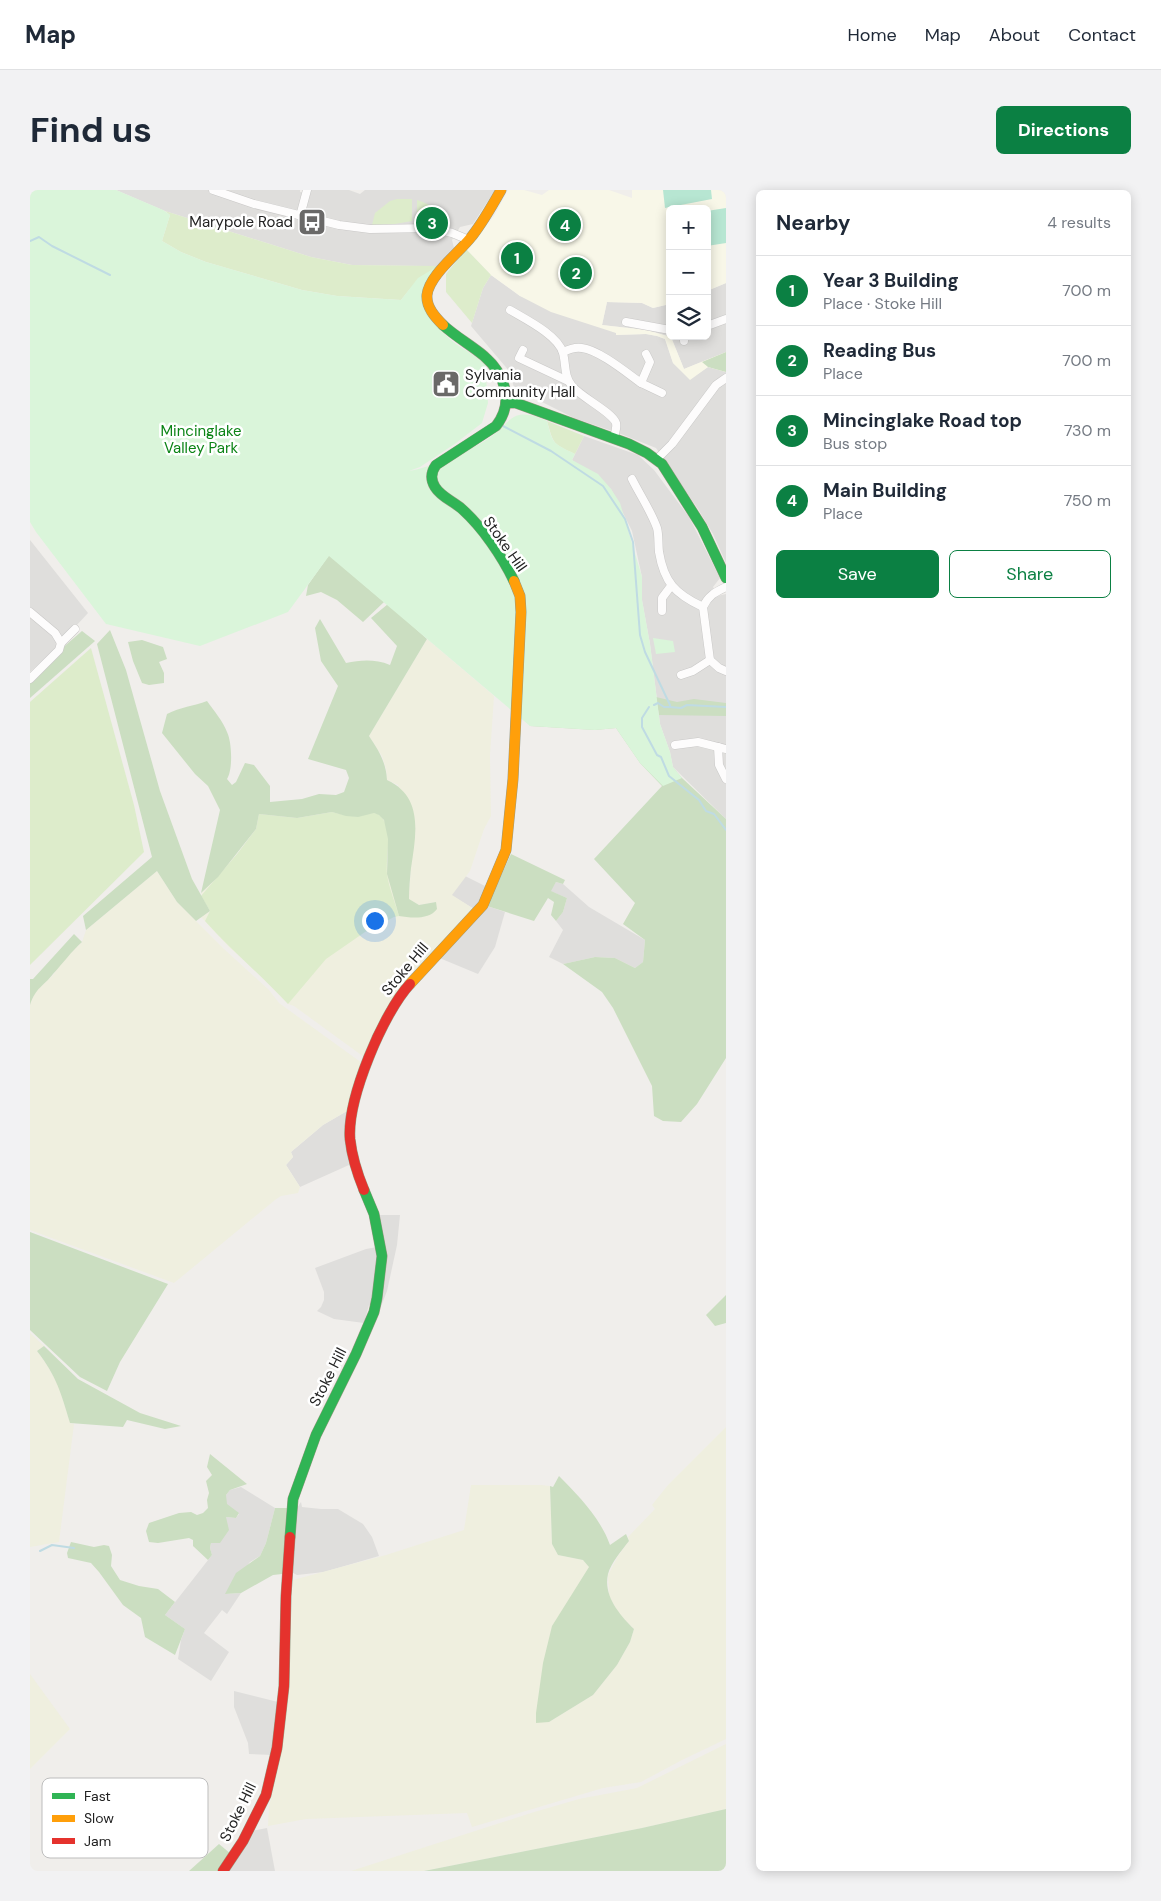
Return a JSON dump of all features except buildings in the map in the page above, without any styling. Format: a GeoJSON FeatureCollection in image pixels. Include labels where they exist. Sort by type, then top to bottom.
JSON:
{"type":"FeatureCollection","features":[{"type":"Feature","properties":{"kind":"street"},"geometry":{"type":"LineString","coordinates":[[213,190],[254,204],[355,228],[432,228],[469,240]]}},
{"type":"Feature","properties":{"kind":"street"},"geometry":{"type":"LineString","coordinates":[[300,216],[307,190]]}},
{"type":"Feature","properties":{"kind":"street"},"geometry":{"type":"LineString","coordinates":[[502,190],[469,240],[446,263],[432,282],[427,296],[437,318],[458,339],[490,362],[501,379],[507,403],[516,403],[613,438],[637,448],[662,464],[702,527],[726,578]]}},
{"type":"Feature","properties":{"kind":"street"},"geometry":{"type":"LineString","coordinates":[[510,310],[545,330],[563,352],[568,381]]}},
{"type":"Feature","properties":{"kind":"street"},"geometry":{"type":"LineString","coordinates":[[711,325],[726,319]]}},
{"type":"Feature","properties":{"kind":"street"},"geometry":{"type":"LineString","coordinates":[[626,322],[666,329]]}},
{"type":"Feature","properties":{"kind":"street"},"geometry":{"type":"LineString","coordinates":[[563,352],[575,348],[585,348],[612,362],[641,383],[662,393]]}},
{"type":"Feature","properties":{"kind":"street"},"geometry":{"type":"LineString","coordinates":[[523,350],[519,358],[568,381],[586,400],[610,415],[615,422],[616,429],[613,438]]}},
{"type":"Feature","properties":{"kind":"street"},"geometry":{"type":"LineString","coordinates":[[641,383],[648,358],[658,366]]}},
{"type":"Feature","properties":{"kind":"street"},"geometry":{"type":"LineString","coordinates":[[656,459],[672,444],[716,385],[726,378]]}},
{"type":"Feature","properties":{"kind":"street","name":"Stoke Hill"},"geometry":{"type":"LineString","coordinates":[[223,1871],[243,1840],[266,1795],[277,1748],[284,1686],[286,1596],[293,1499],[316,1435],[356,1354],[374,1312],[377,1298],[382,1256],[379,1236],[374,1214],[354,1166],[351,1152],[350,1126],[356,1098],[370,1055],[384,1022],[404,990],[483,905],[506,850],[513,779],[521,612],[520,595],[514,581],[494,549],[463,510],[435,487],[432,474],[433,468],[436,465],[499,423],[506,413],[507,403]]}},
{"type":"Feature","properties":{"kind":"street"},"geometry":{"type":"LineString","coordinates":[[632,479],[658,529],[659,550],[664,572],[671,586],[688,600],[702,607]]}},
{"type":"Feature","properties":{"kind":"street"},"geometry":{"type":"LineString","coordinates":[[662,611],[662,598],[671,586]]}},
{"type":"Feature","properties":{"kind":"street"},"geometry":{"type":"LineString","coordinates":[[726,587],[712,594],[702,607],[710,660],[726,671]]}},
{"type":"Feature","properties":{"kind":"street"},"geometry":{"type":"LineString","coordinates":[[30,612],[55,633],[62,643]]}},
{"type":"Feature","properties":{"kind":"street"},"geometry":{"type":"LineString","coordinates":[[30,679],[59,650],[62,643],[75,629]]}},
{"type":"Feature","properties":{"kind":"street"},"geometry":{"type":"LineString","coordinates":[[683,672],[703,666],[710,660]]}},
{"type":"Feature","properties":{"kind":"street"},"geometry":{"type":"LineString","coordinates":[[676,745],[698,742],[722,748],[719,765],[726,779]]}},
{"type":"Feature","properties":{"kind":"shaded area"},"geometry":{"type":"Polygon","coordinates":[[[116,190],[300,190],[300,192],[309,194],[310,190],[349,190],[360,194],[365,190],[495,190],[473,224],[460,227],[452,240],[454,248],[438,266],[423,266],[352,265],[311,257],[165,211],[116,190]]]}},
{"type":"Feature","properties":{"kind":"shaded area"},"geometry":{"type":"Polygon","coordinates":[[[508,190],[524,190],[542,195],[549,190],[609,190],[632,198],[632,190],[726,190],[726,283],[711,289],[711,205],[666,205],[666,305],[653,308],[642,303],[607,302],[602,325],[646,330],[666,336],[666,340],[672,340],[684,369],[726,352],[726,372],[708,367],[690,380],[673,363],[665,339],[646,334],[616,335],[616,333],[551,312],[520,296],[491,275],[466,249],[494,216],[508,190]]]}},
{"type":"Feature","properties":{"kind":"shaded area"},"geometry":{"type":"Polygon","coordinates":[[[491,275],[520,296],[617,333],[616,335],[646,334],[665,339],[673,363],[690,379],[708,367],[726,372],[726,563],[713,534],[698,509],[656,448],[574,418],[514,388],[510,372],[471,326],[483,288],[491,275]]]}},
{"type":"Feature","properties":{"kind":"shaded area"},"geometry":{"type":"Polygon","coordinates":[[[726,283],[726,352],[684,369],[672,340],[711,340],[711,289],[726,283]]]}},
{"type":"Feature","properties":{"kind":"shaded area"},"geometry":{"type":"Polygon","coordinates":[[[607,302],[642,303],[653,308],[666,305],[666,336],[646,330],[602,325],[607,302]]]}},
{"type":"Feature","properties":{"kind":"shaded area"},"geometry":{"type":"Polygon","coordinates":[[[584,436],[638,455],[654,470],[689,517],[720,578],[713,587],[717,596],[726,594],[726,819],[673,767],[660,724],[650,644],[642,600],[642,577],[632,531],[611,489],[572,460],[584,436]]]}},
{"type":"Feature","properties":{"kind":"shaded area"},"geometry":{"type":"Polygon","coordinates":[[[30,540],[88,613],[49,655],[30,672],[30,540]]]}},
{"type":"Feature","properties":{"kind":"shaded area"},"geometry":{"type":"Polygon","coordinates":[[[465,876],[489,888],[487,894],[474,909],[451,895],[465,876]]]}},
{"type":"Feature","properties":{"kind":"shaded area"},"geometry":{"type":"Polygon","coordinates":[[[556,882],[563,884],[589,907],[645,940],[643,962],[635,968],[615,958],[595,957],[563,964],[549,957],[563,930],[556,921],[563,912],[567,898],[550,891],[556,882]]]}},
{"type":"Feature","properties":{"kind":"shaded area"},"geometry":{"type":"Polygon","coordinates":[[[487,906],[505,912],[495,947],[478,974],[437,957],[487,906]]]}},
{"type":"Feature","properties":{"kind":"shaded area"},"geometry":{"type":"Polygon","coordinates":[[[347,1111],[345,1136],[349,1165],[300,1187],[286,1165],[293,1157],[291,1152],[323,1125],[347,1111]]]}},
{"type":"Feature","properties":{"kind":"shaded area"},"geometry":{"type":"Polygon","coordinates":[[[378,1215],[400,1215],[397,1245],[387,1291],[380,1309],[369,1305],[364,1323],[334,1319],[317,1311],[324,1300],[324,1292],[315,1268],[366,1249],[383,1246],[378,1215]]]}},
{"type":"Feature","properties":{"kind":"shaded area"},"geometry":{"type":"Polygon","coordinates":[[[241,1487],[275,1508],[266,1543],[260,1556],[250,1562],[226,1594],[241,1593],[227,1614],[222,1610],[204,1633],[229,1652],[211,1681],[178,1659],[185,1629],[165,1615],[212,1555],[211,1543],[226,1517],[236,1518],[239,1514],[226,1504],[226,1495],[230,1490],[241,1487]]]}},
{"type":"Feature","properties":{"kind":"shaded area"},"geometry":{"type":"Polygon","coordinates":[[[301,1502],[302,1507],[338,1509],[363,1524],[372,1537],[379,1556],[324,1572],[297,1575],[291,1572],[295,1511],[301,1502]]]}},
{"type":"Feature","properties":{"kind":"shaded area"},"geometry":{"type":"Polygon","coordinates":[[[234,1691],[278,1702],[273,1755],[249,1754],[248,1743],[234,1707],[234,1691]]]}},
{"type":"Feature","properties":{"kind":"shaded area"},"geometry":{"type":"Polygon","coordinates":[[[267,1828],[275,1871],[229,1871],[252,1831],[267,1828]]]}},
{"type":"Feature","properties":{"kind":"green space","name":"Mincinglake Valley Park"},"geometry":{"type":"Polygon","coordinates":[[[30,190],[116,190],[163,210],[170,215],[162,241],[181,252],[206,262],[302,290],[337,296],[401,300],[418,278],[438,266],[422,297],[424,304],[435,323],[445,334],[485,365],[488,403],[482,423],[420,467],[409,471],[440,462],[464,452],[485,441],[516,416],[532,415],[547,421],[555,442],[562,448],[575,454],[572,460],[598,474],[620,503],[642,577],[642,600],[650,644],[660,724],[673,767],[682,778],[663,786],[640,763],[616,728],[595,730],[530,726],[329,556],[288,612],[200,646],[106,624],[30,522],[30,190]]]}},
{"type":"Feature","properties":{"kind":"green space"},"geometry":{"type":"Polygon","coordinates":[[[663,190],[711,190],[712,199],[681,205],[666,205],[665,208],[663,190]]]}},
{"type":"Feature","properties":{"kind":"green space"},"geometry":{"type":"Polygon","coordinates":[[[412,199],[412,221],[389,225],[372,225],[375,213],[390,201],[412,199]]]}},
{"type":"Feature","properties":{"kind":"green space"},"geometry":{"type":"Polygon","coordinates":[[[417,200],[435,209],[445,225],[417,221],[417,200]]]}},
{"type":"Feature","properties":{"kind":"green space"},"geometry":{"type":"Polygon","coordinates":[[[726,208],[726,243],[711,245],[711,210],[726,208]]]}},
{"type":"Feature","properties":{"kind":"green space"},"geometry":{"type":"Polygon","coordinates":[[[165,211],[311,257],[352,265],[438,266],[409,290],[401,300],[337,296],[302,290],[206,262],[181,252],[162,241],[170,215],[165,211]]]}},
{"type":"Feature","properties":{"kind":"green space"},"geometry":{"type":"Polygon","coordinates":[[[466,249],[491,275],[483,288],[472,323],[446,292],[446,274],[466,249]]]}},
{"type":"Feature","properties":{"kind":"green space"},"geometry":{"type":"Polygon","coordinates":[[[726,352],[726,372],[708,367],[702,362],[726,352]]]}},
{"type":"Feature","properties":{"kind":"green space"},"geometry":{"type":"Polygon","coordinates":[[[547,421],[584,436],[575,454],[562,448],[555,442],[547,421]]]}},
{"type":"Feature","properties":{"kind":"green space"},"geometry":{"type":"Polygon","coordinates":[[[444,469],[665,758],[682,778],[726,819],[726,1058],[697,1104],[681,1122],[663,1121],[654,1116],[652,1086],[613,1008],[602,992],[563,964],[595,957],[615,958],[635,968],[643,962],[645,940],[623,924],[635,903],[594,859],[662,786],[640,763],[616,728],[595,730],[530,726],[444,469]]]}},
{"type":"Feature","properties":{"kind":"green space"},"geometry":{"type":"Polygon","coordinates":[[[329,555],[384,602],[363,622],[337,600],[321,592],[306,596],[308,585],[329,555]]]}},
{"type":"Feature","properties":{"kind":"green space"},"geometry":{"type":"Polygon","coordinates":[[[388,604],[427,639],[369,736],[381,757],[387,780],[399,787],[407,796],[415,818],[415,843],[409,899],[419,905],[436,902],[437,909],[434,913],[425,917],[399,916],[387,874],[388,839],[384,820],[374,813],[358,817],[332,812],[297,818],[259,814],[256,829],[218,877],[201,893],[220,810],[208,786],[195,774],[162,733],[167,714],[207,701],[223,724],[229,737],[231,763],[227,779],[232,785],[236,782],[245,763],[254,765],[270,786],[270,802],[302,799],[319,794],[336,795],[344,792],[349,778],[346,770],[308,759],[338,686],[321,661],[315,628],[320,619],[346,663],[368,661],[390,665],[397,646],[371,618],[388,604]]]}},
{"type":"Feature","properties":{"kind":"green space"},"geometry":{"type":"Polygon","coordinates":[[[110,630],[126,670],[160,791],[192,879],[210,911],[196,921],[177,902],[157,871],[86,930],[83,916],[152,857],[97,644],[110,630]]]}},
{"type":"Feature","properties":{"kind":"green space"},"geometry":{"type":"Polygon","coordinates":[[[82,631],[95,641],[30,698],[30,676],[82,631]]]}},
{"type":"Feature","properties":{"kind":"green space"},"geometry":{"type":"Polygon","coordinates":[[[653,638],[673,641],[675,652],[656,654],[653,638]]]}},
{"type":"Feature","properties":{"kind":"green space"},"geometry":{"type":"Polygon","coordinates":[[[427,639],[494,696],[490,755],[491,816],[484,829],[470,871],[452,895],[474,909],[411,975],[382,1016],[364,1057],[294,1006],[288,1004],[253,968],[229,947],[201,917],[210,911],[201,893],[218,877],[374,813],[399,916],[436,902],[419,905],[408,899],[411,871],[398,785],[387,780],[382,756],[369,736],[427,639]]]}},
{"type":"Feature","properties":{"kind":"green space"},"geometry":{"type":"Polygon","coordinates":[[[142,640],[163,647],[167,659],[159,662],[164,673],[164,683],[149,685],[142,683],[128,642],[142,640]]]}},
{"type":"Feature","properties":{"kind":"green space"},"geometry":{"type":"Polygon","coordinates":[[[91,648],[134,805],[144,852],[30,965],[30,702],[91,648]]]}},
{"type":"Feature","properties":{"kind":"green space"},"geometry":{"type":"Polygon","coordinates":[[[656,697],[677,702],[694,699],[726,703],[726,716],[659,715],[656,697]]]}},
{"type":"Feature","properties":{"kind":"green space"},"geometry":{"type":"Polygon","coordinates":[[[332,812],[356,816],[376,813],[383,819],[388,834],[387,874],[399,916],[365,932],[326,959],[288,1004],[205,921],[210,911],[201,896],[256,829],[259,814],[297,818],[332,812]]]}},
{"type":"Feature","properties":{"kind":"green space"},"geometry":{"type":"Polygon","coordinates":[[[511,854],[565,880],[563,884],[556,882],[551,891],[567,898],[563,912],[556,921],[551,915],[554,902],[548,898],[534,921],[487,906],[511,854]]]}},
{"type":"Feature","properties":{"kind":"green space"},"geometry":{"type":"Polygon","coordinates":[[[157,871],[177,902],[269,990],[279,1003],[362,1063],[347,1111],[323,1125],[291,1152],[293,1157],[286,1165],[300,1187],[298,1193],[281,1196],[275,1200],[174,1283],[30,1230],[30,1005],[34,993],[82,942],[86,930],[157,871]]]}},
{"type":"Feature","properties":{"kind":"green space"},"geometry":{"type":"Polygon","coordinates":[[[74,934],[82,942],[37,991],[30,1005],[30,979],[33,979],[74,934]]]}},
{"type":"Feature","properties":{"kind":"green space"},"geometry":{"type":"Polygon","coordinates":[[[30,1232],[168,1284],[120,1362],[107,1391],[80,1377],[30,1330],[30,1232]]]}},
{"type":"Feature","properties":{"kind":"green space"},"geometry":{"type":"Polygon","coordinates":[[[726,1295],[726,1323],[715,1326],[706,1315],[726,1295]]]}},
{"type":"Feature","properties":{"kind":"green space"},"geometry":{"type":"Polygon","coordinates":[[[30,1333],[44,1346],[37,1351],[59,1386],[70,1423],[74,1424],[59,1542],[30,1547],[30,1333]]]}},
{"type":"Feature","properties":{"kind":"green space"},"geometry":{"type":"Polygon","coordinates":[[[44,1346],[78,1379],[140,1413],[181,1426],[165,1429],[127,1420],[123,1427],[70,1423],[58,1386],[37,1351],[44,1346]]]}},
{"type":"Feature","properties":{"kind":"green space"},"geometry":{"type":"Polygon","coordinates":[[[726,1427],[726,1739],[641,1782],[603,1788],[472,1827],[467,1813],[306,1819],[268,1826],[269,1807],[280,1758],[289,1669],[293,1580],[386,1555],[464,1530],[471,1485],[550,1486],[552,1544],[558,1555],[583,1560],[590,1567],[580,1584],[549,1722],[593,1695],[617,1665],[630,1642],[634,1629],[619,1614],[609,1596],[608,1575],[629,1541],[628,1537],[655,1509],[652,1505],[668,1485],[726,1427]]]}},
{"type":"Feature","properties":{"kind":"green space"},"geometry":{"type":"Polygon","coordinates":[[[210,1454],[247,1484],[230,1490],[226,1495],[227,1504],[239,1513],[236,1518],[226,1517],[229,1530],[220,1543],[211,1543],[212,1555],[208,1560],[193,1546],[193,1540],[189,1538],[158,1543],[149,1542],[146,1531],[149,1523],[179,1513],[191,1512],[197,1515],[203,1513],[208,1508],[207,1500],[209,1493],[206,1481],[212,1475],[207,1467],[210,1454]]]}},
{"type":"Feature","properties":{"kind":"green space"},"geometry":{"type":"Polygon","coordinates":[[[559,1476],[595,1517],[610,1545],[626,1534],[629,1541],[612,1565],[607,1582],[610,1597],[614,1604],[623,1618],[634,1629],[630,1642],[617,1665],[593,1695],[549,1722],[536,1723],[543,1663],[552,1626],[589,1567],[583,1560],[558,1555],[552,1544],[550,1486],[553,1487],[559,1476]]]}},
{"type":"Feature","properties":{"kind":"green space"},"geometry":{"type":"Polygon","coordinates":[[[275,1508],[287,1508],[289,1516],[282,1574],[273,1575],[241,1593],[225,1594],[236,1573],[260,1556],[266,1543],[275,1508]]]}},
{"type":"Feature","properties":{"kind":"green space"},"geometry":{"type":"Polygon","coordinates":[[[71,1542],[94,1547],[109,1546],[112,1555],[111,1566],[120,1580],[158,1589],[175,1602],[165,1615],[185,1629],[175,1655],[145,1637],[141,1618],[123,1605],[91,1563],[68,1558],[67,1553],[71,1542]]]}},
{"type":"Feature","properties":{"kind":"green space"},"geometry":{"type":"Polygon","coordinates":[[[30,1674],[70,1729],[30,1769],[30,1674]]]}},
{"type":"Feature","properties":{"kind":"green space"},"geometry":{"type":"Polygon","coordinates":[[[726,1744],[726,1809],[642,1828],[424,1871],[351,1871],[579,1799],[637,1788],[726,1744]]]}},
{"type":"Feature","properties":{"kind":"green space"},"geometry":{"type":"Polygon","coordinates":[[[726,1809],[726,1871],[424,1871],[642,1828],[726,1809]]]}},
{"type":"Feature","properties":{"kind":"green space"},"geometry":{"type":"Polygon","coordinates":[[[219,1844],[231,1854],[220,1871],[189,1871],[203,1858],[208,1858],[208,1854],[219,1844]]]}},
{"type":"Feature","properties":{"kind":"waterway"},"geometry":{"type":"LineString","coordinates":[[30,241],[39,237],[52,246],[110,275]]}},
{"type":"Feature","properties":{"kind":"waterway"},"geometry":{"type":"LineString","coordinates":[[501,425],[551,451],[603,486],[625,519],[633,542],[640,635],[645,652],[670,707],[664,707],[658,703],[654,705]]}},
{"type":"Feature","properties":{"kind":"waterway"},"geometry":{"type":"LineString","coordinates":[[670,707],[681,708],[687,705],[726,707]]}},
{"type":"Feature","properties":{"kind":"waterway"},"geometry":{"type":"LineString","coordinates":[[649,707],[642,718],[642,727],[657,755],[661,757],[669,776],[699,800],[706,811],[714,814],[726,830]]}},
{"type":"Feature","properties":{"kind":"waterway"},"geometry":{"type":"LineString","coordinates":[[40,1551],[52,1545],[74,1548]]}},
{"type":"Feature","properties":{"kind":"traffic: fast"},"geometry":{"type":"LineString","coordinates":[[443,325],[492,364],[502,380],[506,399],[502,417],[496,426],[436,465],[432,473],[432,481],[440,494],[462,509],[485,534],[498,552],[514,581]]}},
{"type":"Feature","properties":{"kind":"traffic: fast"},"geometry":{"type":"LineString","coordinates":[[507,403],[516,403],[629,444],[647,453],[662,464],[702,527],[726,578]]}},
{"type":"Feature","properties":{"kind":"traffic: fast"},"geometry":{"type":"LineString","coordinates":[[290,1537],[293,1499],[316,1435],[356,1354],[374,1312],[377,1298],[382,1256],[374,1214],[364,1190]]}},
{"type":"Feature","properties":{"kind":"traffic: slow"},"geometry":{"type":"LineString","coordinates":[[443,325],[434,315],[428,304],[427,295],[429,287],[439,272],[476,231],[501,190]]}},
{"type":"Feature","properties":{"kind":"traffic: slow"},"geometry":{"type":"LineString","coordinates":[[410,984],[483,905],[506,850],[513,779],[521,612],[520,596],[514,581]]}},
{"type":"Feature","properties":{"kind":"traffic: jam"},"geometry":{"type":"LineString","coordinates":[[364,1190],[355,1165],[350,1139],[354,1102],[378,1035],[400,997],[410,984]]}},
{"type":"Feature","properties":{"kind":"traffic: jam"},"geometry":{"type":"LineString","coordinates":[[223,1871],[243,1841],[266,1795],[277,1748],[284,1686],[286,1596],[290,1537]]}},
{"type":"Feature","properties":{"kind":"place","name":"Marypole Road"},"geometry":{"type":"Point","coordinates":[312,222]}},
{"type":"Feature","properties":{"kind":"place","name":"Mincinglake Road top"},"geometry":{"type":"Point","coordinates":[432,223]}},
{"type":"Feature","properties":{"kind":"place","name":"Main Building"},"geometry":{"type":"Point","coordinates":[565,225]}},
{"type":"Feature","properties":{"kind":"place","name":"Year 3 Building"},"geometry":{"type":"Point","coordinates":[517,258]}},
{"type":"Feature","properties":{"kind":"place","name":"Reading Bus"},"geometry":{"type":"Point","coordinates":[576,273]}},
{"type":"Feature","properties":{"kind":"place","name":"Sylvania Community Hall"},"geometry":{"type":"Point","coordinates":[446,384]}}]}
